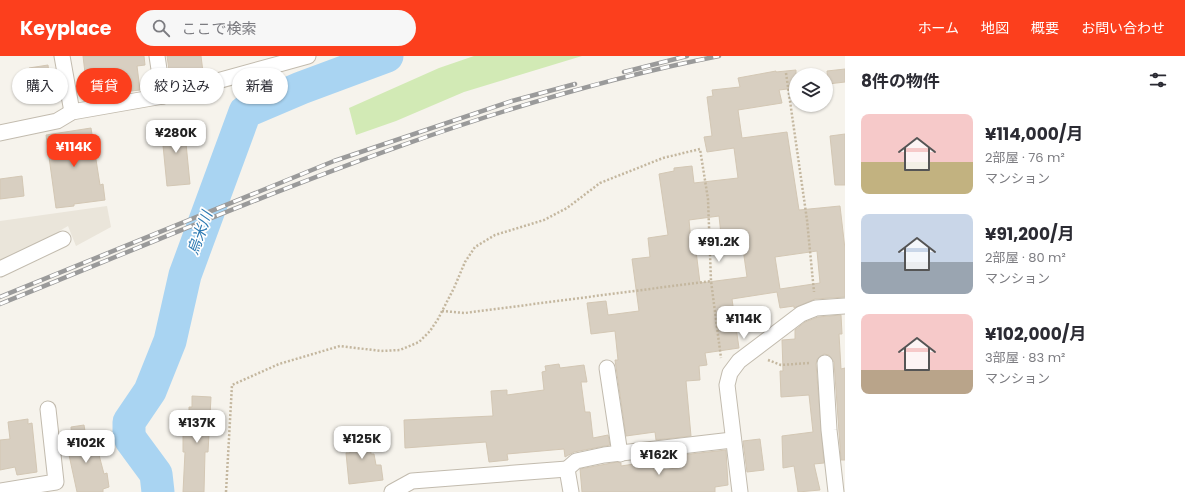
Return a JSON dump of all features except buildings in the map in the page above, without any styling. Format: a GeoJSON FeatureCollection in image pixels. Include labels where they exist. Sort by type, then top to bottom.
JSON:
{"type":"FeatureCollection","features":[{"type":"Feature","properties":{"kind":"street"},"geometry":{"type":"LineString","coordinates":[[62,56],[72,112]]}},
{"type":"Feature","properties":{"kind":"street"},"geometry":{"type":"LineString","coordinates":[[157,56],[159,68]]}},
{"type":"Feature","properties":{"kind":"street"},"geometry":{"type":"LineString","coordinates":[[224,79],[308,56]]}},
{"type":"Feature","properties":{"kind":"street"},"geometry":{"type":"LineString","coordinates":[[0,133],[57,121],[72,112],[140,100]]}},
{"type":"Feature","properties":{"kind":"street"},"geometry":{"type":"LineString","coordinates":[[0,269],[63,239]]}},
{"type":"Feature","properties":{"kind":"street"},"geometry":{"type":"LineString","coordinates":[[740,492],[732,440],[727,385],[730,374],[739,361],[801,314],[816,308],[845,306]]}},
{"type":"Feature","properties":{"kind":"street"},"geometry":{"type":"LineString","coordinates":[[826,362],[829,430],[836,492]]}},
{"type":"Feature","properties":{"kind":"street"},"geometry":{"type":"LineString","coordinates":[[607,368],[620,454]]}},
{"type":"Feature","properties":{"kind":"street"},"geometry":{"type":"LineString","coordinates":[[0,491],[56,482],[48,409]]}},
{"type":"Feature","properties":{"kind":"street"},"geometry":{"type":"LineString","coordinates":[[392,492],[412,481],[567,469],[576,461],[604,455],[732,440]]}},
{"type":"Feature","properties":{"kind":"street"},"geometry":{"type":"LineString","coordinates":[[567,469],[570,492]]}},
{"type":"Feature","properties":{"kind":"path"},"geometry":{"type":"LineString","coordinates":[[786,73],[807,220],[816,308]]}},
{"type":"Feature","properties":{"kind":"path"},"geometry":{"type":"LineString","coordinates":[[226,492],[232,385],[279,364],[340,346],[381,351],[400,350],[419,342],[430,331],[442,311],[465,262],[475,247],[495,235],[544,220],[567,208],[600,183],[663,158],[700,149],[708,199],[711,281],[722,363],[728,379]]}},
{"type":"Feature","properties":{"kind":"path"},"geometry":{"type":"LineString","coordinates":[[442,311],[465,313],[711,281]]}},
{"type":"Feature","properties":{"kind":"path"},"geometry":{"type":"LineString","coordinates":[[749,353],[781,364],[826,362]]}},
{"type":"Feature","properties":{"kind":"shaded area"},"geometry":{"type":"Polygon","coordinates":[[[107,206],[111,227],[76,246],[68,226],[13,258],[0,263],[0,221],[107,206]]]}},
{"type":"Feature","properties":{"kind":"green space"},"geometry":{"type":"Polygon","coordinates":[[[474,56],[582,56],[464,92],[396,121],[356,135],[349,108],[439,68],[474,56]]]}},
{"type":"Feature","properties":{"kind":"waterway","name":"烏米川"},"geometry":{"type":"LineString","coordinates":[[158,492],[156,474],[131,440],[129,434],[129,422],[150,391],[170,341],[185,275],[245,112],[301,88],[387,56]]}},
{"type":"Feature","properties":{"kind":"railway"},"geometry":{"type":"LineString","coordinates":[[624,72],[687,56]]}},
{"type":"Feature","properties":{"kind":"railway"},"geometry":{"type":"LineString","coordinates":[[0,304],[265,197],[444,131],[534,102],[626,77],[719,56]]}},
{"type":"Feature","properties":{"kind":"railway"},"geometry":{"type":"LineString","coordinates":[[0,297],[334,161],[512,101],[575,84]]}}]}
